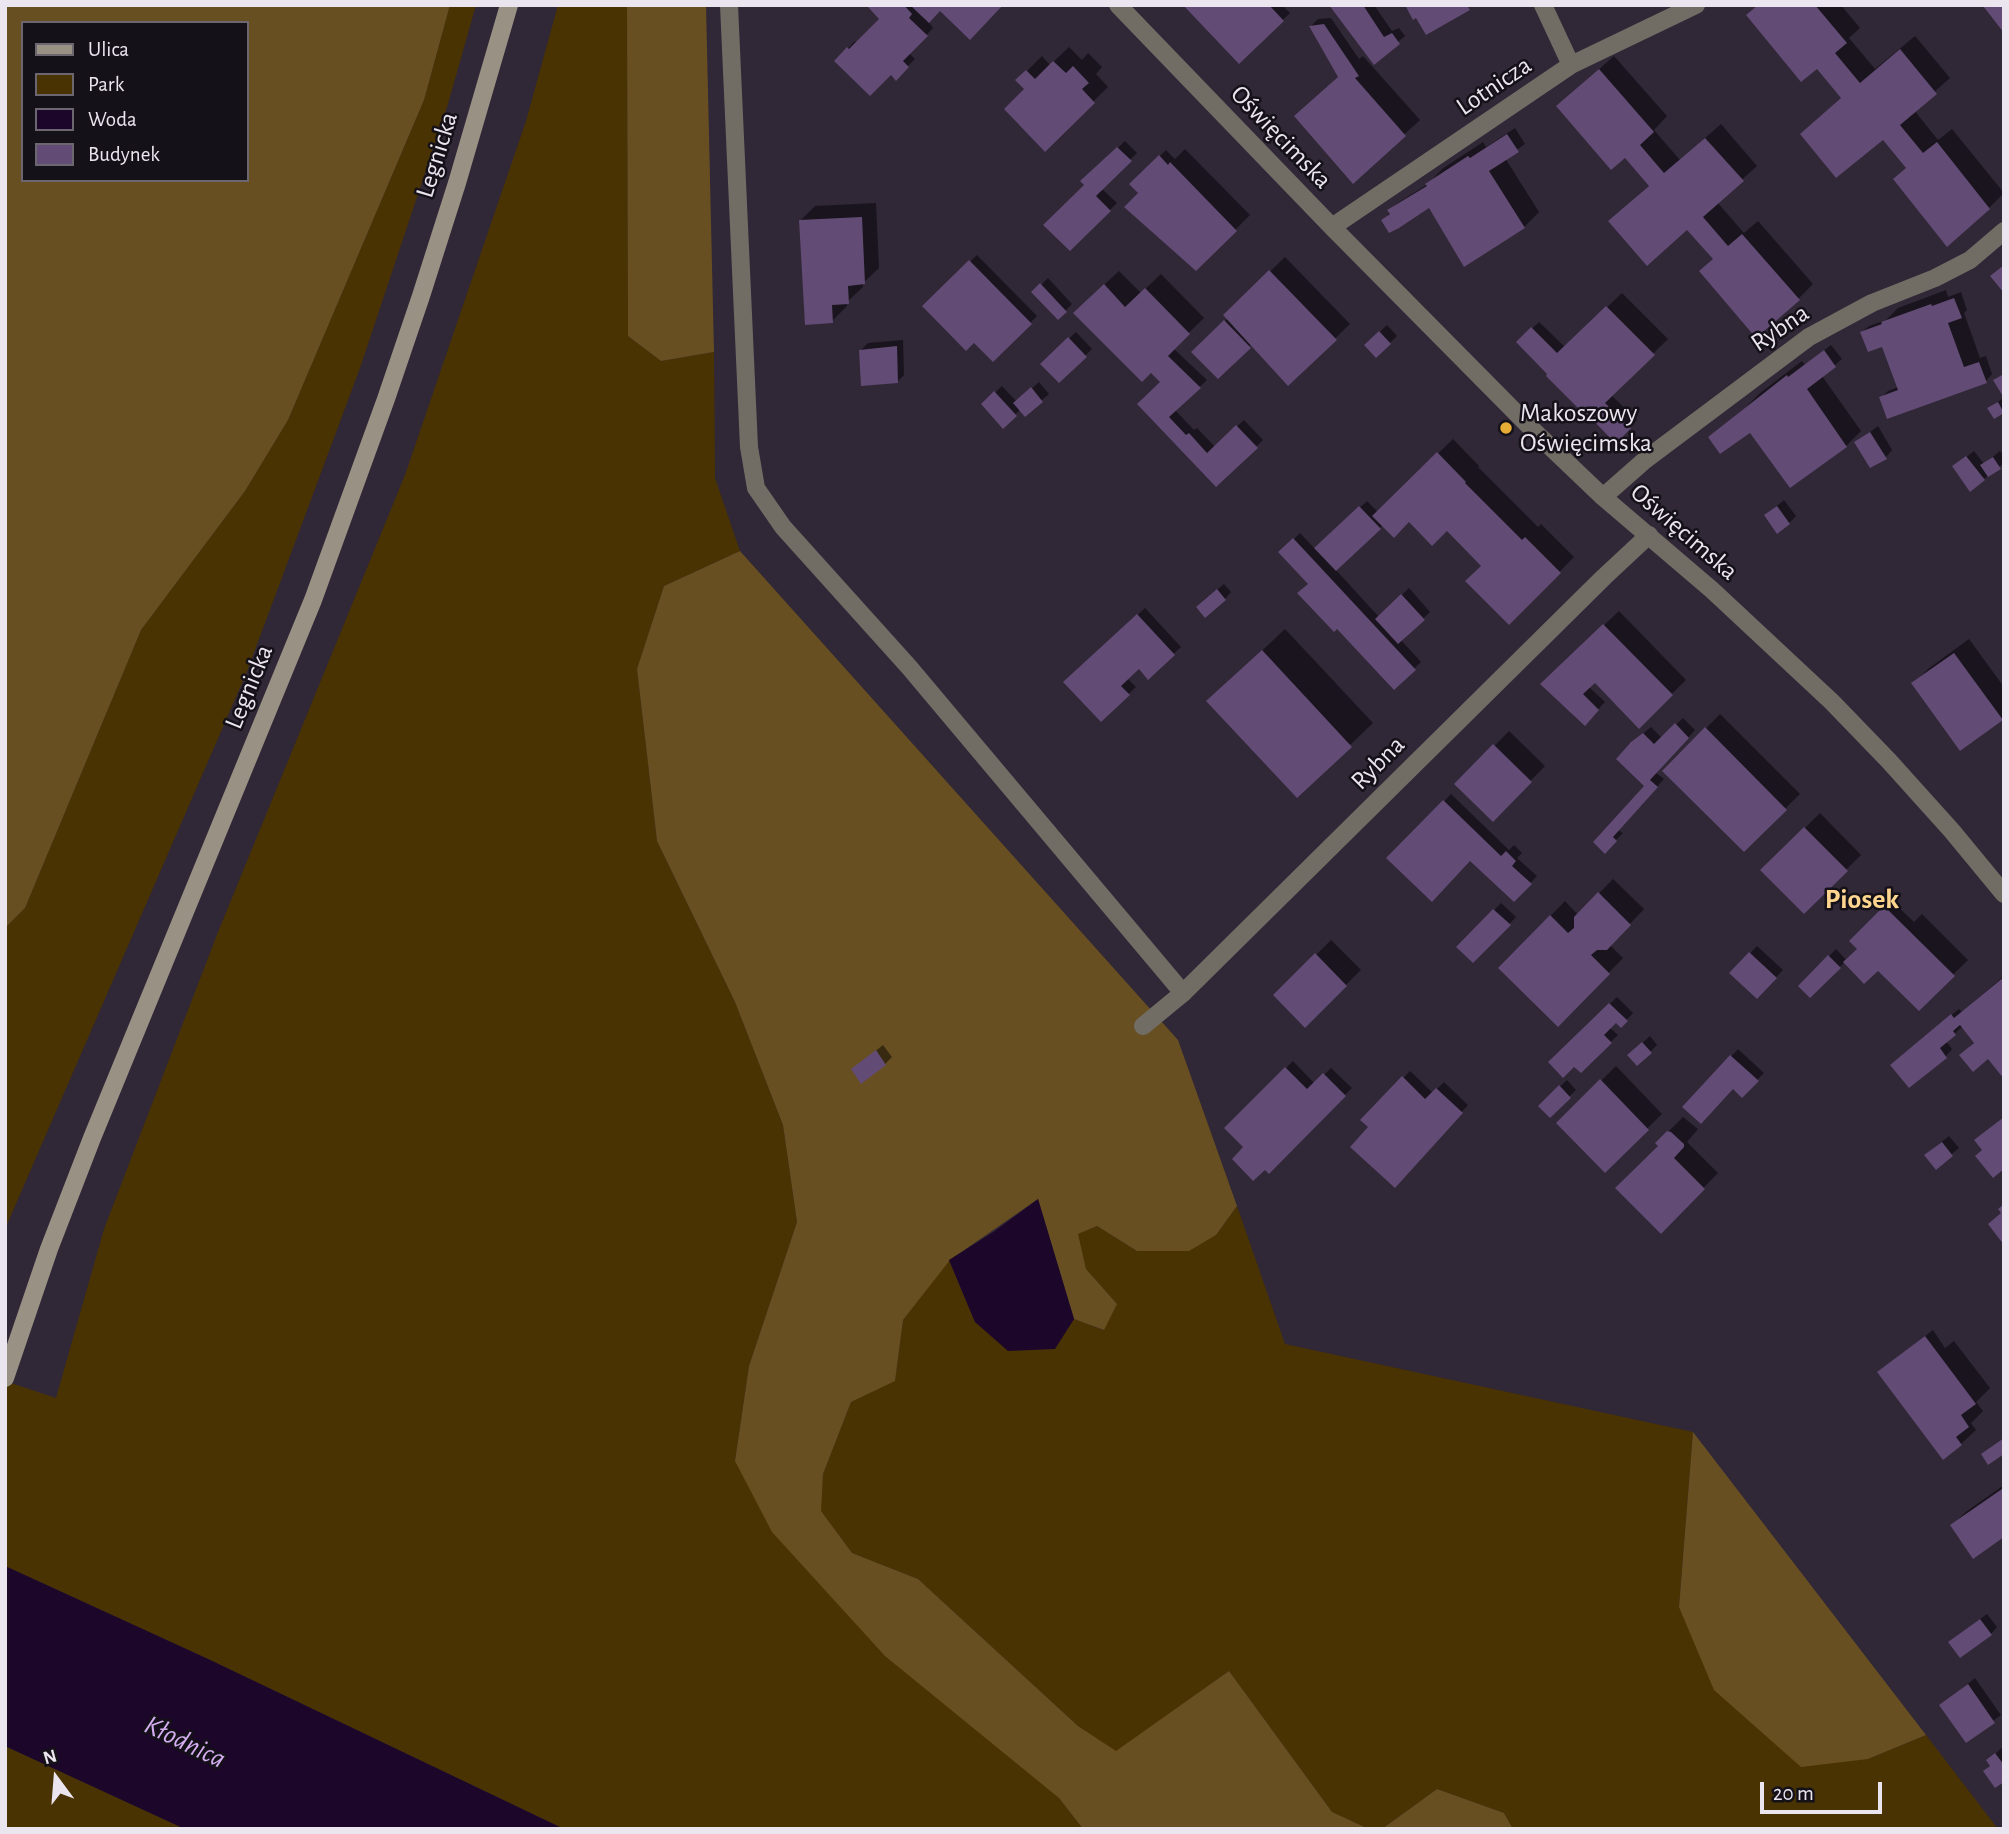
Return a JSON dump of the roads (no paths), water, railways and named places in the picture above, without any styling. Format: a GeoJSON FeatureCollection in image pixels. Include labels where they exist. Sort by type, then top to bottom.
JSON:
{"type":"FeatureCollection","features":[{"type":"Feature","properties":{"kind":"main road","name":"Legnicka"},"geometry":{"type":"LineString","coordinates":[[5,1378],[49,1250],[92,1138],[317,588],[421,296],[509,5]]}},
{"type":"Feature","properties":{"kind":"street"},"geometry":{"type":"LineString","coordinates":[[729,5],[749,447],[756,488],[783,527],[909,667],[1183,993]]}},
{"type":"Feature","properties":{"kind":"street","name":"Oświęcimska"},"geometry":{"type":"LineString","coordinates":[[1118,5],[1537,434],[1602,496],[1721,598],[1832,702],[1952,831],[2004,894]]}},
{"type":"Feature","properties":{"kind":"street"},"geometry":{"type":"LineString","coordinates":[[1543,5],[1571,65]]}},
{"type":"Feature","properties":{"kind":"street","name":"Lotnicza"},"geometry":{"type":"LineString","coordinates":[[1332,227],[1571,65],[1696,5]]}},
{"type":"Feature","properties":{"kind":"street","name":"Rybna"},"geometry":{"type":"LineString","coordinates":[[1602,496],[1654,453],[1809,337],[1872,303],[1954,269],[1970,260],[2004,231]]}},
{"type":"Feature","properties":{"kind":"street","name":"Rybna"},"geometry":{"type":"LineString","coordinates":[[1143,1026],[1183,993],[1594,586],[1649,535]]}},
{"type":"Feature","properties":{"kind":"water"},"geometry":{"type":"Polygon","coordinates":[[[1038,1199],[1074,1319],[1055,1349],[1008,1351],[975,1322],[949,1260],[1038,1199]]]}},
{"type":"Feature","properties":{"kind":"water","name":"Kłodnica"},"geometry":{"type":"Polygon","coordinates":[[[5,1566],[208,1659],[564,1829],[185,1829],[5,1746],[5,1566]]]}},
{"type":"Feature","properties":{"kind":"place","name":"Makoszowy Oświęcimska"},"geometry":{"type":"Point","coordinates":[1506,428]}},
{"type":"Feature","properties":{"kind":"district","name":"Piosek"},"geometry":{"type":"Point","coordinates":[1862,900]}}]}
